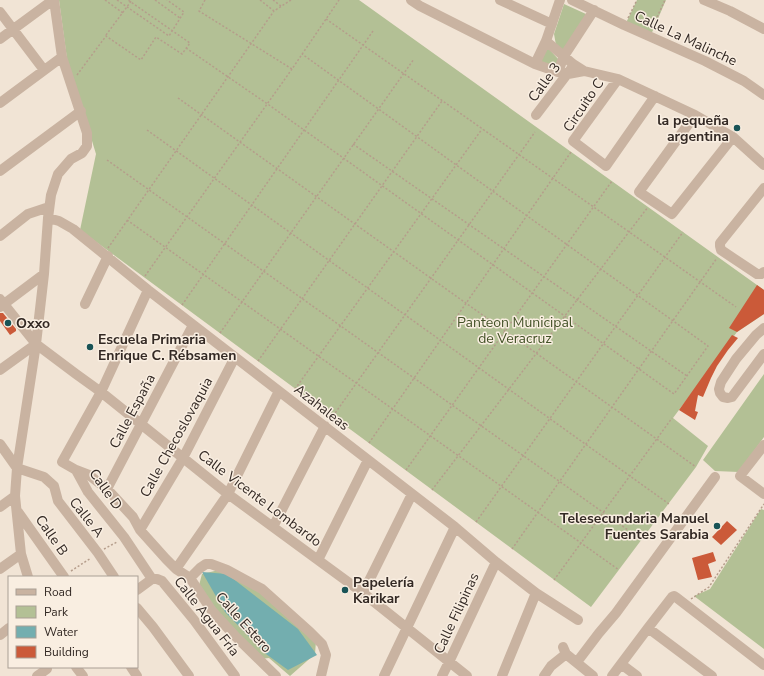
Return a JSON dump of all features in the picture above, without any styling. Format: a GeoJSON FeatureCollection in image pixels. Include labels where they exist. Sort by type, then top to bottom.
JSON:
{"type":"FeatureCollection","features":[{"type":"Feature","properties":{"kind":"street"},"geometry":{"type":"LineString","coordinates":[[0,39],[54,0],[62,57],[87,133],[87,146],[82,153],[71,159],[58,174],[51,195],[49,207],[44,274],[36,344],[17,468],[15,496],[21,554],[28,576]]}},
{"type":"Feature","properties":{"kind":"street"},"geometry":{"type":"LineString","coordinates":[[411,0],[420,6],[535,64],[563,73],[584,71],[618,79],[655,96],[733,137],[764,165]]}},
{"type":"Feature","properties":{"kind":"street"},"geometry":{"type":"LineString","coordinates":[[500,0],[552,24]]}},
{"type":"Feature","properties":{"kind":"street"},"geometry":{"type":"LineString","coordinates":[[535,64],[546,41],[560,0]]}},
{"type":"Feature","properties":{"kind":"street","name":"Calle La Malinche"},"geometry":{"type":"LineString","coordinates":[[572,0],[712,64],[744,81],[764,94]]}},
{"type":"Feature","properties":{"kind":"street"},"geometry":{"type":"LineString","coordinates":[[704,0],[730,11],[764,29]]}},
{"type":"Feature","properties":{"kind":"street"},"geometry":{"type":"LineString","coordinates":[[563,73],[564,56],[594,10]]}},
{"type":"Feature","properties":{"kind":"street"},"geometry":{"type":"LineString","coordinates":[[0,12],[44,70]]}},
{"type":"Feature","properties":{"kind":"street"},"geometry":{"type":"LineString","coordinates":[[546,41],[573,64],[584,71]]}},
{"type":"Feature","properties":{"kind":"street"},"geometry":{"type":"LineString","coordinates":[[0,103],[62,57]]}},
{"type":"Feature","properties":{"kind":"street","name":"Calle 3"},"geometry":{"type":"LineString","coordinates":[[536,115],[563,73],[573,64]]}},
{"type":"Feature","properties":{"kind":"street","name":"Circuito C"},"geometry":{"type":"LineString","coordinates":[[618,79],[573,141],[606,166],[655,96]]}},
{"type":"Feature","properties":{"kind":"street"},"geometry":{"type":"LineString","coordinates":[[0,171],[81,111]]}},
{"type":"Feature","properties":{"kind":"street"},"geometry":{"type":"LineString","coordinates":[[695,116],[639,192],[672,214],[733,137]]}},
{"type":"Feature","properties":{"kind":"street"},"geometry":{"type":"LineString","coordinates":[[764,188],[720,243],[721,250],[757,274],[764,272]]}},
{"type":"Feature","properties":{"kind":"street"},"geometry":{"type":"LineString","coordinates":[[0,236],[28,214],[49,207]]}},
{"type":"Feature","properties":{"kind":"street","name":"Azahaleas"},"geometry":{"type":"LineString","coordinates":[[48,218],[59,221],[73,229],[107,253],[148,290],[456,527],[496,562],[536,593],[578,620]]}},
{"type":"Feature","properties":{"kind":"street"},"geometry":{"type":"LineString","coordinates":[[85,304],[107,253]]}},
{"type":"Feature","properties":{"kind":"street"},"geometry":{"type":"LineString","coordinates":[[1,303],[44,274]]}},
{"type":"Feature","properties":{"kind":"street"},"geometry":{"type":"LineString","coordinates":[[101,392],[148,290]]}},
{"type":"Feature","properties":{"kind":"street","name":"Calle Vicente Lombardo"},"geometry":{"type":"LineString","coordinates":[[1,303],[36,344],[101,392],[228,494],[363,593],[467,676]]}},
{"type":"Feature","properties":{"kind":"street","name":"Calle España"},"geometry":{"type":"LineString","coordinates":[[106,489],[193,325]]}},
{"type":"Feature","properties":{"kind":"street"},"geometry":{"type":"LineString","coordinates":[[764,328],[756,335],[736,359],[721,382],[719,389],[720,394],[723,397],[728,398],[732,396],[764,354]]}},
{"type":"Feature","properties":{"kind":"street"},"geometry":{"type":"LineString","coordinates":[[0,370],[36,344]]}},
{"type":"Feature","properties":{"kind":"street","name":"Calle Checoslovaquia"},"geometry":{"type":"LineString","coordinates":[[140,530],[183,458],[235,358]]}},
{"type":"Feature","properties":{"kind":"street"},"geometry":{"type":"LineString","coordinates":[[176,569],[228,494],[279,391]]}},
{"type":"Feature","properties":{"kind":"street","name":"Calle D"},"geometry":{"type":"LineString","coordinates":[[101,392],[62,462],[76,470],[88,492],[124,537],[152,579]]}},
{"type":"Feature","properties":{"kind":"street"},"geometry":{"type":"LineString","coordinates":[[273,527],[325,426]]}},
{"type":"Feature","properties":{"kind":"street"},"geometry":{"type":"LineString","coordinates":[[0,444],[17,468]]}},
{"type":"Feature","properties":{"kind":"street"},"geometry":{"type":"LineString","coordinates":[[764,445],[740,476],[764,494]]}},
{"type":"Feature","properties":{"kind":"street"},"geometry":{"type":"LineString","coordinates":[[318,560],[368,460]]}},
{"type":"Feature","properties":{"kind":"street","name":"Calle A"},"geometry":{"type":"LineString","coordinates":[[17,468],[44,477],[54,486],[58,501],[98,553],[113,576]]}},
{"type":"Feature","properties":{"kind":"street","name":"Calle Estero"},"geometry":{"type":"LineString","coordinates":[[76,470],[89,475],[106,489],[133,517],[140,530],[176,569],[190,578],[212,611],[271,674]]}},
{"type":"Feature","properties":{"kind":"street"},"geometry":{"type":"LineString","coordinates":[[577,662],[616,613],[716,477]]}},
{"type":"Feature","properties":{"kind":"street"},"geometry":{"type":"LineString","coordinates":[[363,593],[412,494]]}},
{"type":"Feature","properties":{"kind":"street"},"geometry":{"type":"LineString","coordinates":[[0,507],[15,496]]}},
{"type":"Feature","properties":{"kind":"street","name":"Calle B"},"geometry":{"type":"LineString","coordinates":[[17,510],[63,576]]}},
{"type":"Feature","properties":{"kind":"street"},"geometry":{"type":"LineString","coordinates":[[384,676],[456,527]]}},
{"type":"Feature","properties":{"kind":"street"},"geometry":{"type":"LineString","coordinates":[[0,569],[21,554]]}},
{"type":"Feature","properties":{"kind":"street","name":"Calle Filipinas"},"geometry":{"type":"LineString","coordinates":[[442,676],[450,662],[496,562]]}},
{"type":"Feature","properties":{"kind":"street"},"geometry":{"type":"LineString","coordinates":[[190,578],[200,568],[206,564],[211,564],[227,570],[262,589],[322,644],[326,655],[321,676]]}},
{"type":"Feature","properties":{"kind":"street"},"geometry":{"type":"LineString","coordinates":[[138,589],[152,579]]}},
{"type":"Feature","properties":{"kind":"street","name":"Calle Agua Fría"},"geometry":{"type":"LineString","coordinates":[[152,579],[162,581],[194,620],[236,676]]}},
{"type":"Feature","properties":{"kind":"street"},"geometry":{"type":"LineString","coordinates":[[502,676],[536,593]]}},
{"type":"Feature","properties":{"kind":"street"},"geometry":{"type":"LineString","coordinates":[[612,676],[674,596],[764,664]]}},
{"type":"Feature","properties":{"kind":"street"},"geometry":{"type":"LineString","coordinates":[[138,609],[189,676]]}},
{"type":"Feature","properties":{"kind":"street"},"geometry":{"type":"LineString","coordinates":[[648,628],[712,676]]}},
{"type":"Feature","properties":{"kind":"street"},"geometry":{"type":"LineString","coordinates":[[0,635],[8,629]]}},
{"type":"Feature","properties":{"kind":"street"},"geometry":{"type":"LineString","coordinates":[[544,676],[565,650],[593,676]]}},
{"type":"Feature","properties":{"kind":"street"},"geometry":{"type":"LineString","coordinates":[[621,664],[637,676]]}},
{"type":"Feature","properties":{"kind":"street"},"geometry":{"type":"LineString","coordinates":[[77,668],[84,676]]}},
{"type":"Feature","properties":{"kind":"street"},"geometry":{"type":"LineString","coordinates":[[37,676],[47,671]]}},
{"type":"Feature","properties":{"kind":"path"},"geometry":{"type":"LineString","coordinates":[[105,0],[123,13]]}},
{"type":"Feature","properties":{"kind":"path"},"geometry":{"type":"LineString","coordinates":[[117,0],[169,36],[184,12],[167,0]]}},
{"type":"Feature","properties":{"kind":"path"},"geometry":{"type":"LineString","coordinates":[[106,36],[142,60],[156,37],[182,54],[190,43],[132,1],[128,0]]}},
{"type":"Feature","properties":{"kind":"path"},"geometry":{"type":"LineString","coordinates":[[155,0],[180,18]]}},
{"type":"Feature","properties":{"kind":"path"},"geometry":{"type":"LineString","coordinates":[[205,0],[199,11],[292,69]]}},
{"type":"Feature","properties":{"kind":"path"},"geometry":{"type":"LineString","coordinates":[[260,0],[274,11]]}},
{"type":"Feature","properties":{"kind":"path"},"geometry":{"type":"LineString","coordinates":[[273,0],[282,6]]}},
{"type":"Feature","properties":{"kind":"path"},"geometry":{"type":"LineString","coordinates":[[107,253],[127,220],[274,11],[291,0]]}},
{"type":"Feature","properties":{"kind":"path"},"geometry":{"type":"LineString","coordinates":[[144,277],[292,69],[339,0]]}},
{"type":"Feature","properties":{"kind":"path"},"geometry":{"type":"LineString","coordinates":[[624,25],[637,0]]}},
{"type":"Feature","properties":{"kind":"path"},"geometry":{"type":"LineString","coordinates":[[648,36],[665,0]]}},
{"type":"Feature","properties":{"kind":"path"},"geometry":{"type":"LineString","coordinates":[[77,75],[132,1]]}},
{"type":"Feature","properties":{"kind":"path"},"geometry":{"type":"LineString","coordinates":[[326,19],[736,307]]}},
{"type":"Feature","properties":{"kind":"path"},"geometry":{"type":"LineString","coordinates":[[182,305],[373,31]]}},
{"type":"Feature","properties":{"kind":"path"},"geometry":{"type":"LineString","coordinates":[[186,48],[268,103],[674,394],[708,346],[302,54]]}},
{"type":"Feature","properties":{"kind":"path"},"geometry":{"type":"LineString","coordinates":[[220,333],[414,59]]}},
{"type":"Feature","properties":{"kind":"path"},"geometry":{"type":"LineString","coordinates":[[178,98],[696,467]]}},
{"type":"Feature","properties":{"kind":"path"},"geometry":{"type":"LineString","coordinates":[[258,361],[442,101]]}},
{"type":"Feature","properties":{"kind":"path"},"geometry":{"type":"LineString","coordinates":[[295,389],[482,129]]}},
{"type":"Feature","properties":{"kind":"path"},"geometry":{"type":"LineString","coordinates":[[147,130],[669,504]]}},
{"type":"Feature","properties":{"kind":"path"},"geometry":{"type":"LineString","coordinates":[[333,416],[535,132]]}},
{"type":"Feature","properties":{"kind":"path"},"geometry":{"type":"LineString","coordinates":[[353,144],[687,376]]}},
{"type":"Feature","properties":{"kind":"path"},"geometry":{"type":"LineString","coordinates":[[370,443],[571,152]]}},
{"type":"Feature","properties":{"kind":"path"},"geometry":{"type":"LineString","coordinates":[[107,160],[642,540]]}},
{"type":"Feature","properties":{"kind":"path"},"geometry":{"type":"LineString","coordinates":[[406,470],[612,181]]}},
{"type":"Feature","properties":{"kind":"path"},"geometry":{"type":"LineString","coordinates":[[432,490],[648,207]]}},
{"type":"Feature","properties":{"kind":"path"},"geometry":{"type":"LineString","coordinates":[[127,220],[619,570]]}},
{"type":"Feature","properties":{"kind":"path"},"geometry":{"type":"LineString","coordinates":[[476,522],[683,232]]}},
{"type":"Feature","properties":{"kind":"path"},"geometry":{"type":"LineString","coordinates":[[512,549],[718,257]]}},
{"type":"Feature","properties":{"kind":"path"},"geometry":{"type":"LineString","coordinates":[[554,580],[672,418]]}},
{"type":"Feature","properties":{"kind":"path"},"geometry":{"type":"LineString","coordinates":[[684,603],[709,587],[764,504]]}},
{"type":"Feature","properties":{"kind":"green space","name":"Panteon Municipal de Veracruz"},"geometry":{"type":"Polygon","coordinates":[[[59,0],[359,0],[764,290],[764,314],[737,332],[673,418],[708,446],[696,467],[591,607],[80,230],[96,154],[67,59],[59,0]]]}},
{"type":"Feature","properties":{"kind":"green space"},"geometry":{"type":"Polygon","coordinates":[[[637,0],[666,0],[650,37],[625,25],[637,0]]]}},
{"type":"Feature","properties":{"kind":"green space"},"geometry":{"type":"Polygon","coordinates":[[[564,4],[586,14],[565,52],[556,45],[554,34],[564,4]]]}},
{"type":"Feature","properties":{"kind":"green space"},"geometry":{"type":"Polygon","coordinates":[[[548,48],[560,61],[556,69],[539,62],[548,48]]]}},
{"type":"Feature","properties":{"kind":"green space"},"geometry":{"type":"Polygon","coordinates":[[[764,374],[764,437],[739,472],[715,471],[703,460],[764,374]]]}},
{"type":"Feature","properties":{"kind":"green space"},"geometry":{"type":"Polygon","coordinates":[[[761,509],[764,510],[764,649],[694,596],[710,589],[761,509]]]}},
{"type":"Feature","properties":{"kind":"green space"},"geometry":{"type":"Polygon","coordinates":[[[223,569],[243,576],[316,641],[315,654],[290,676],[269,658],[259,659],[197,593],[202,574],[223,569]]]}},
{"type":"Feature","properties":{"kind":"water"},"geometry":{"type":"Polygon","coordinates":[[[202,572],[227,574],[298,629],[317,655],[288,670],[266,654],[225,612],[202,572]]]}},
{"type":"Feature","properties":{"kind":"building"},"geometry":{"type":"Polygon","coordinates":[[[757,285],[764,290],[764,314],[737,332],[729,328],[757,285]]]}},
{"type":"Feature","properties":{"kind":"building","name":"Oxxo"},"geometry":{"type":"Polygon","coordinates":[[[0,313],[3,313],[16,329],[16,331],[10,335],[0,321],[0,313]]]}},
{"type":"Feature","properties":{"kind":"building"},"geometry":{"type":"Polygon","coordinates":[[[732,335],[738,338],[717,366],[703,397],[698,395],[695,411],[698,412],[695,420],[679,410],[732,335]]]}},
{"type":"Feature","properties":{"kind":"building"},"geometry":{"type":"Polygon","coordinates":[[[727,521],[737,530],[721,545],[712,537],[727,521]]]}},
{"type":"Feature","properties":{"kind":"building"},"geometry":{"type":"Polygon","coordinates":[[[713,552],[716,561],[708,564],[712,577],[698,580],[692,558],[713,552]]]}},
{"type":"Feature","properties":{"kind":"place","name":"la pequeña argentina"},"geometry":{"type":"Point","coordinates":[737,128]}},
{"type":"Feature","properties":{"kind":"place","name":"Oxxo"},"geometry":{"type":"Point","coordinates":[8,323]}},
{"type":"Feature","properties":{"kind":"place","name":"Escuela Primaria Enrique C. Rébsamen"},"geometry":{"type":"Point","coordinates":[90,347]}},
{"type":"Feature","properties":{"kind":"place","name":"Telesecundaria Manuel Fuentes Sarabia"},"geometry":{"type":"Point","coordinates":[717,526]}},
{"type":"Feature","properties":{"kind":"place","name":"Papelería Karikar"},"geometry":{"type":"Point","coordinates":[345,590]}}]}
